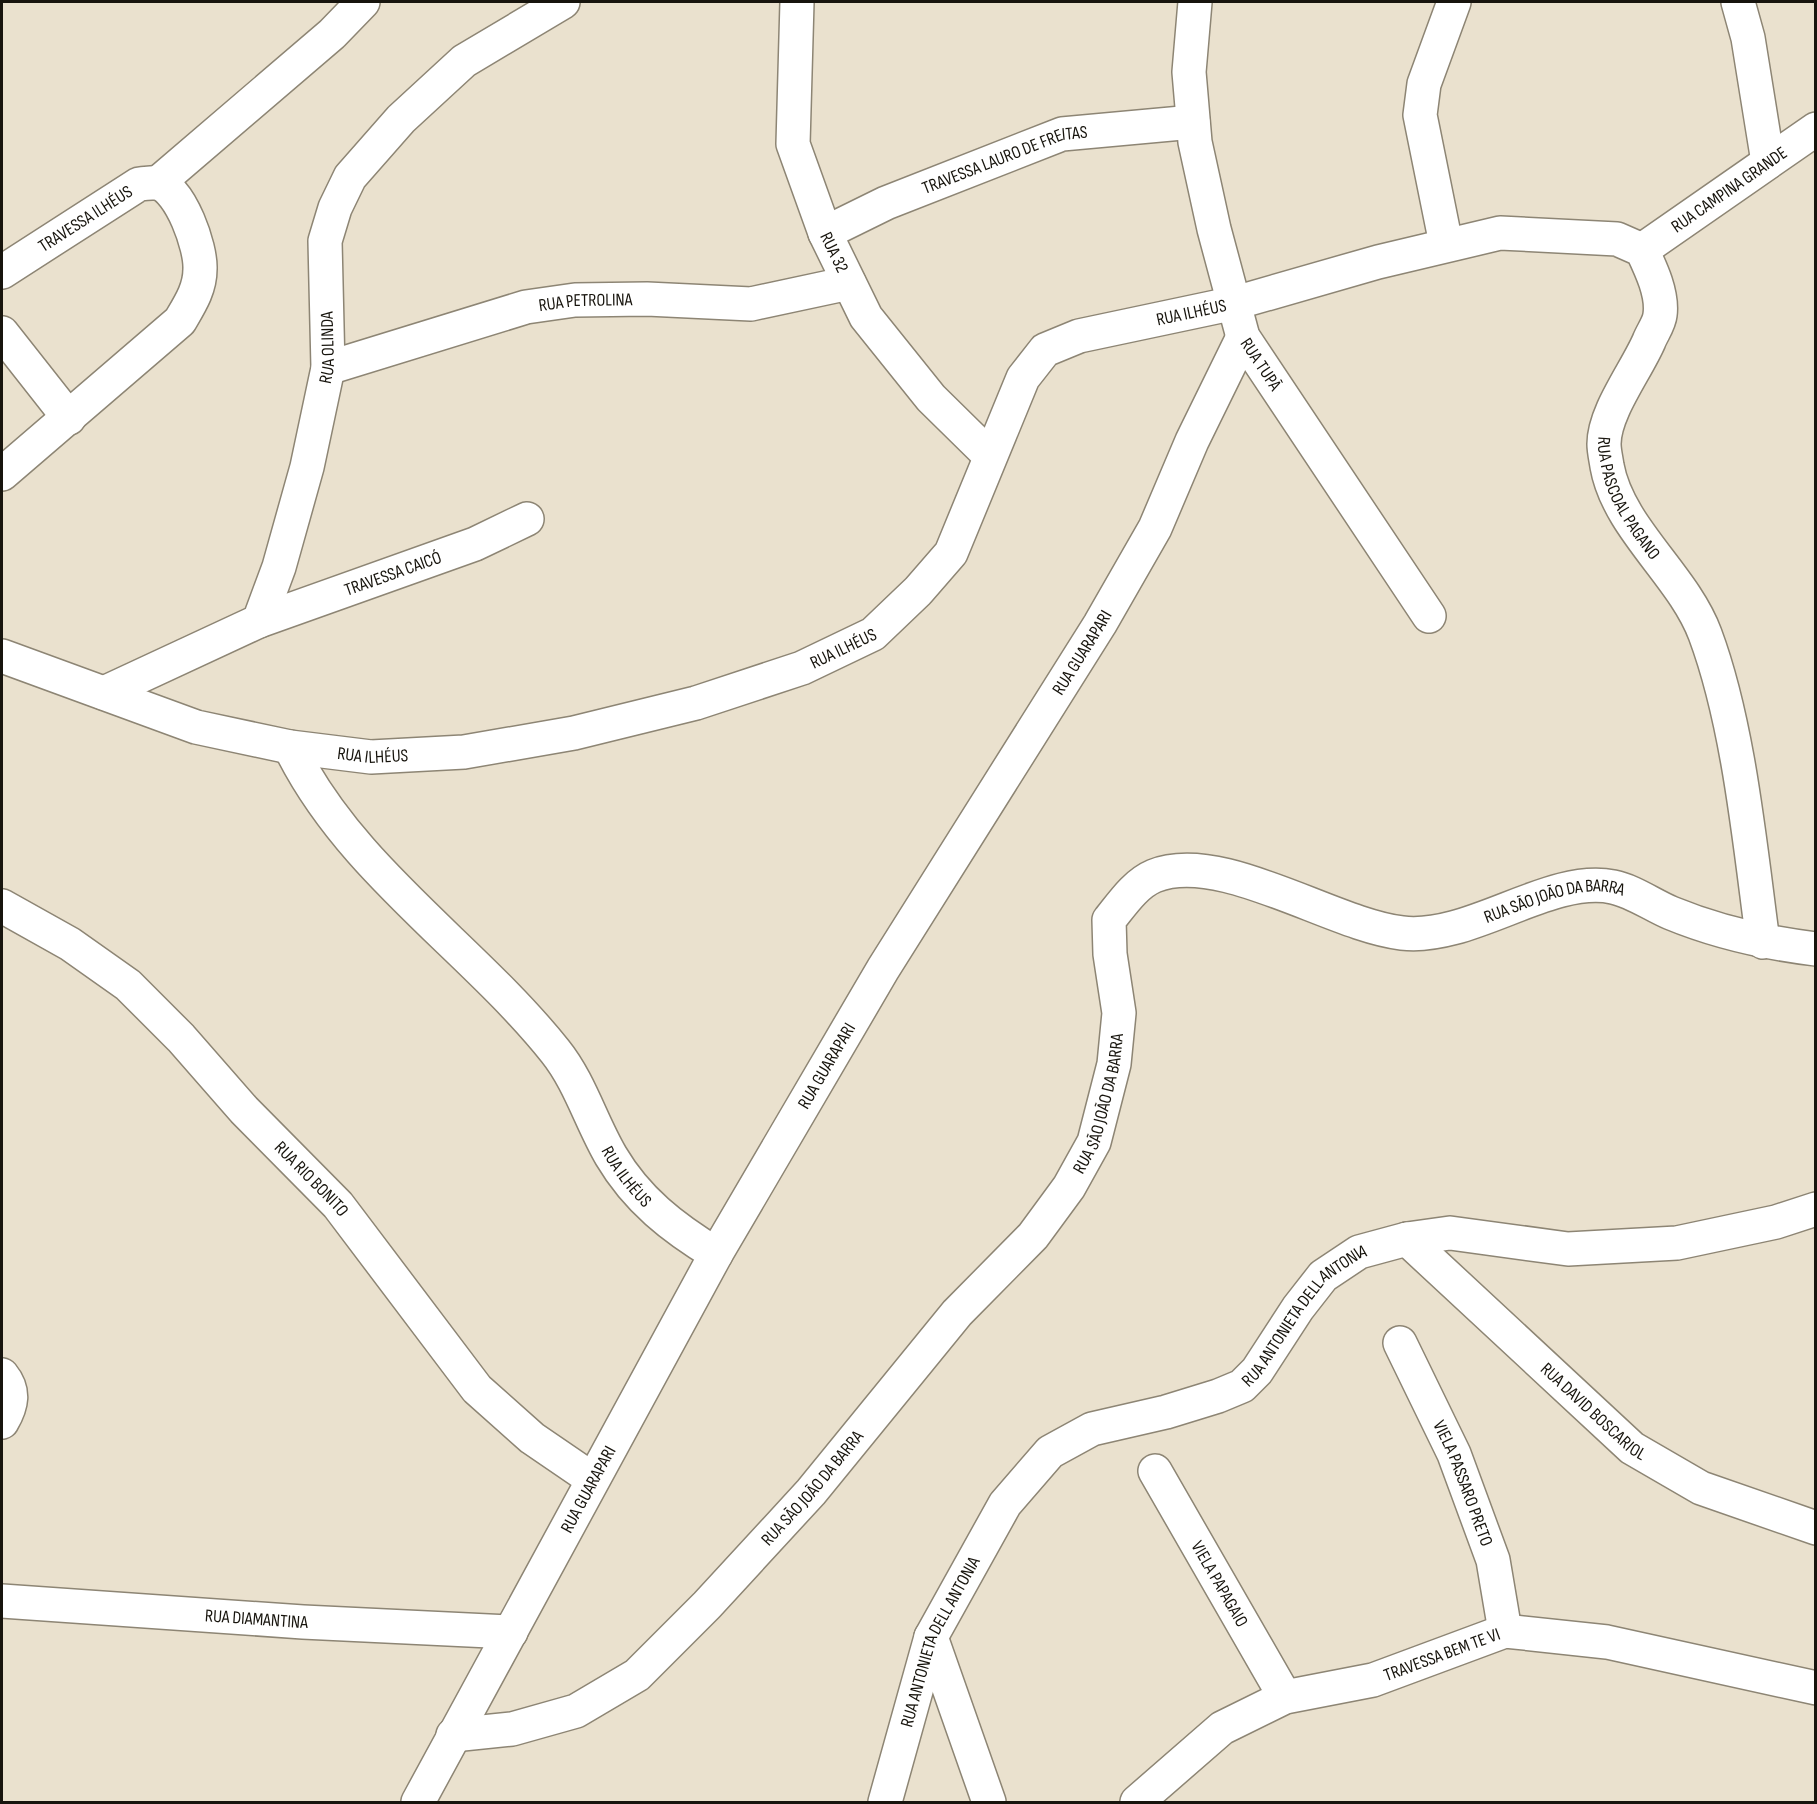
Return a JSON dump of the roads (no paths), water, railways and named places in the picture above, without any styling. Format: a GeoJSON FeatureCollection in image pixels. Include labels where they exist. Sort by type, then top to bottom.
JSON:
{"type":"FeatureCollection","features":[{"type":"Feature","properties":{"kind":"street"},"geometry":{"type":"LineString","coordinates":[[2,474],[180,321],[195,296],[200,269],[197,244],[175,196],[158,183],[332,34],[363,2]]}},
{"type":"Feature","properties":{"kind":"street","name":"RUA OLINDA"},"geometry":{"type":"LineString","coordinates":[[259,621],[279,567],[304,478],[328,368],[325,241],[335,208],[350,177],[401,119],[464,61],[563,2]]}},
{"type":"Feature","properties":{"kind":"street","name":"RUA 32"},"geometry":{"type":"LineString","coordinates":[[797,2],[793,144],[825,233],[866,317],[931,398],[990,456]]}},
{"type":"Feature","properties":{"kind":"street","name":"RUA TUPÃ"},"geometry":{"type":"LineString","coordinates":[[1195,2],[1189,72],[1195,142],[1214,229],[1243,337],[1429,616]]}},
{"type":"Feature","properties":{"kind":"street"},"geometry":{"type":"LineString","coordinates":[[1446,244],[1420,115],[1424,84],[1454,2]]}},
{"type":"Feature","properties":{"kind":"street"},"geometry":{"type":"LineString","coordinates":[[1738,2],[1748,38],[1768,162]]}},
{"type":"Feature","properties":{"kind":"street","name":"TRAVESSA LAURO DE FREITAS"},"geometry":{"type":"LineString","coordinates":[[825,233],[886,203],[1062,134],[1193,122]]}},
{"type":"Feature","properties":{"kind":"street","name":"RUA CAMPINA GRANDE"},"geometry":{"type":"LineString","coordinates":[[1642,250],[1815,129]]}},
{"type":"Feature","properties":{"kind":"street","name":"TRAVESSA ILHÉUS"},"geometry":{"type":"LineString","coordinates":[[2,272],[139,184],[158,183]]}},
{"type":"Feature","properties":{"kind":"street"},"geometry":{"type":"LineString","coordinates":[[1235,303],[1446,244],[1500,233],[1559,234],[1617,239],[1642,250]]}},
{"type":"Feature","properties":{"kind":"street","name":"RUA PASCOAL PAGANO"},"geometry":{"type":"LineString","coordinates":[[1642,250],[1656,282],[1660,315],[1641,360],[1608,420],[1604,444],[1608,471],[1622,505],[1682,588],[1705,633],[1721,687],[1734,749],[1763,942]]}},
{"type":"Feature","properties":{"kind":"street","name":"RUA PETROLINA"},"geometry":{"type":"LineString","coordinates":[[328,368],[526,307],[575,300],[751,304],[849,283]]}},
{"type":"Feature","properties":{"kind":"street","name":"RUA ILHÉUS"},"geometry":{"type":"LineString","coordinates":[[2,656],[196,727],[290,747],[371,757],[464,752],[574,733],[696,703],[802,668],[873,634],[918,591],[951,553],[1023,378],[1046,350],[1079,336],[1235,303]]}},
{"type":"Feature","properties":{"kind":"street"},"geometry":{"type":"LineString","coordinates":[[2,333],[69,418]]}},
{"type":"Feature","properties":{"kind":"street","name":"RUA GUARAPARI"},"geometry":{"type":"LineString","coordinates":[[418,1803],[716,1254],[883,969],[1106,614],[1155,528],[1192,441],[1243,337]]}},
{"type":"Feature","properties":{"kind":"street","name":"TRAVESSA CAICÓ"},"geometry":{"type":"LineString","coordinates":[[259,621],[475,544],[527,519]]}},
{"type":"Feature","properties":{"kind":"street"},"geometry":{"type":"LineString","coordinates":[[104,693],[259,621]]}},
{"type":"Feature","properties":{"kind":"street","name":"RUA ILHÉUS"},"geometry":{"type":"LineString","coordinates":[[290,747],[304,775],[361,849],[406,898],[514,1003],[557,1054],[584,1101],[611,1156],[637,1193],[674,1228],[716,1254]]}},
{"type":"Feature","properties":{"kind":"street","name":"RUA SÃO JOÃO DA BARRA"},"geometry":{"type":"LineString","coordinates":[[453,1735],[512,1729],[576,1711],[637,1675],[707,1605],[811,1492],[957,1313],[1033,1236],[1069,1187],[1094,1142],[1114,1064],[1119,1013],[1110,954],[1109,920],[1135,889],[1152,877],[1174,870],[1226,876],[1376,927],[1403,933],[1430,932],[1459,926],[1590,885],[1615,888],[1672,913],[1763,942],[1815,949]]}},
{"type":"Feature","properties":{"kind":"street","name":"RUA RIO BONITO"},"geometry":{"type":"LineString","coordinates":[[2,906],[70,944],[128,985],[181,1038],[244,1110],[338,1205],[477,1389],[532,1438],[592,1479]]}},
{"type":"Feature","properties":{"kind":"street","name":"RUA ANTONIETA DELL ANTONIA"},"geometry":{"type":"LineString","coordinates":[[885,1803],[931,1637],[1005,1504],[1050,1452],[1092,1429],[1166,1412],[1242,1386],[1257,1371],[1298,1308],[1323,1276],[1359,1252],[1407,1239],[1450,1233],[1568,1249],[1677,1243],[1776,1222],[1815,1209]]}},
{"type":"Feature","properties":{"kind":"street","name":"RUA DAVID BOSCARIOL"},"geometry":{"type":"LineString","coordinates":[[1407,1239],[1632,1448],[1701,1488],[1815,1528]]}},
{"type":"Feature","properties":{"kind":"street","name":"VIELA PASSARO PRETO"},"geometry":{"type":"LineString","coordinates":[[1400,1343],[1454,1454],[1493,1560],[1505,1631]]}},
{"type":"Feature","properties":{"kind":"street"},"geometry":{"type":"LineString","coordinates":[[2,1375],[10,1385],[12,1406],[2,1422]]}},
{"type":"Feature","properties":{"kind":"street","name":"VIELA PAPAGAIO"},"geometry":{"type":"LineString","coordinates":[[1155,1471],[1285,1697]]}},
{"type":"Feature","properties":{"kind":"street","name":"RUA DIAMANTINA"},"geometry":{"type":"LineString","coordinates":[[2,1601],[303,1622],[510,1632]]}},
{"type":"Feature","properties":{"kind":"street","name":"TRAVESSA BEM TE VI"},"geometry":{"type":"LineString","coordinates":[[1137,1803],[1222,1728],[1285,1697],[1373,1680],[1505,1631],[1607,1642],[1815,1688]]}},
{"type":"Feature","properties":{"kind":"street"},"geometry":{"type":"LineString","coordinates":[[931,1637],[989,1803]]}}]}
